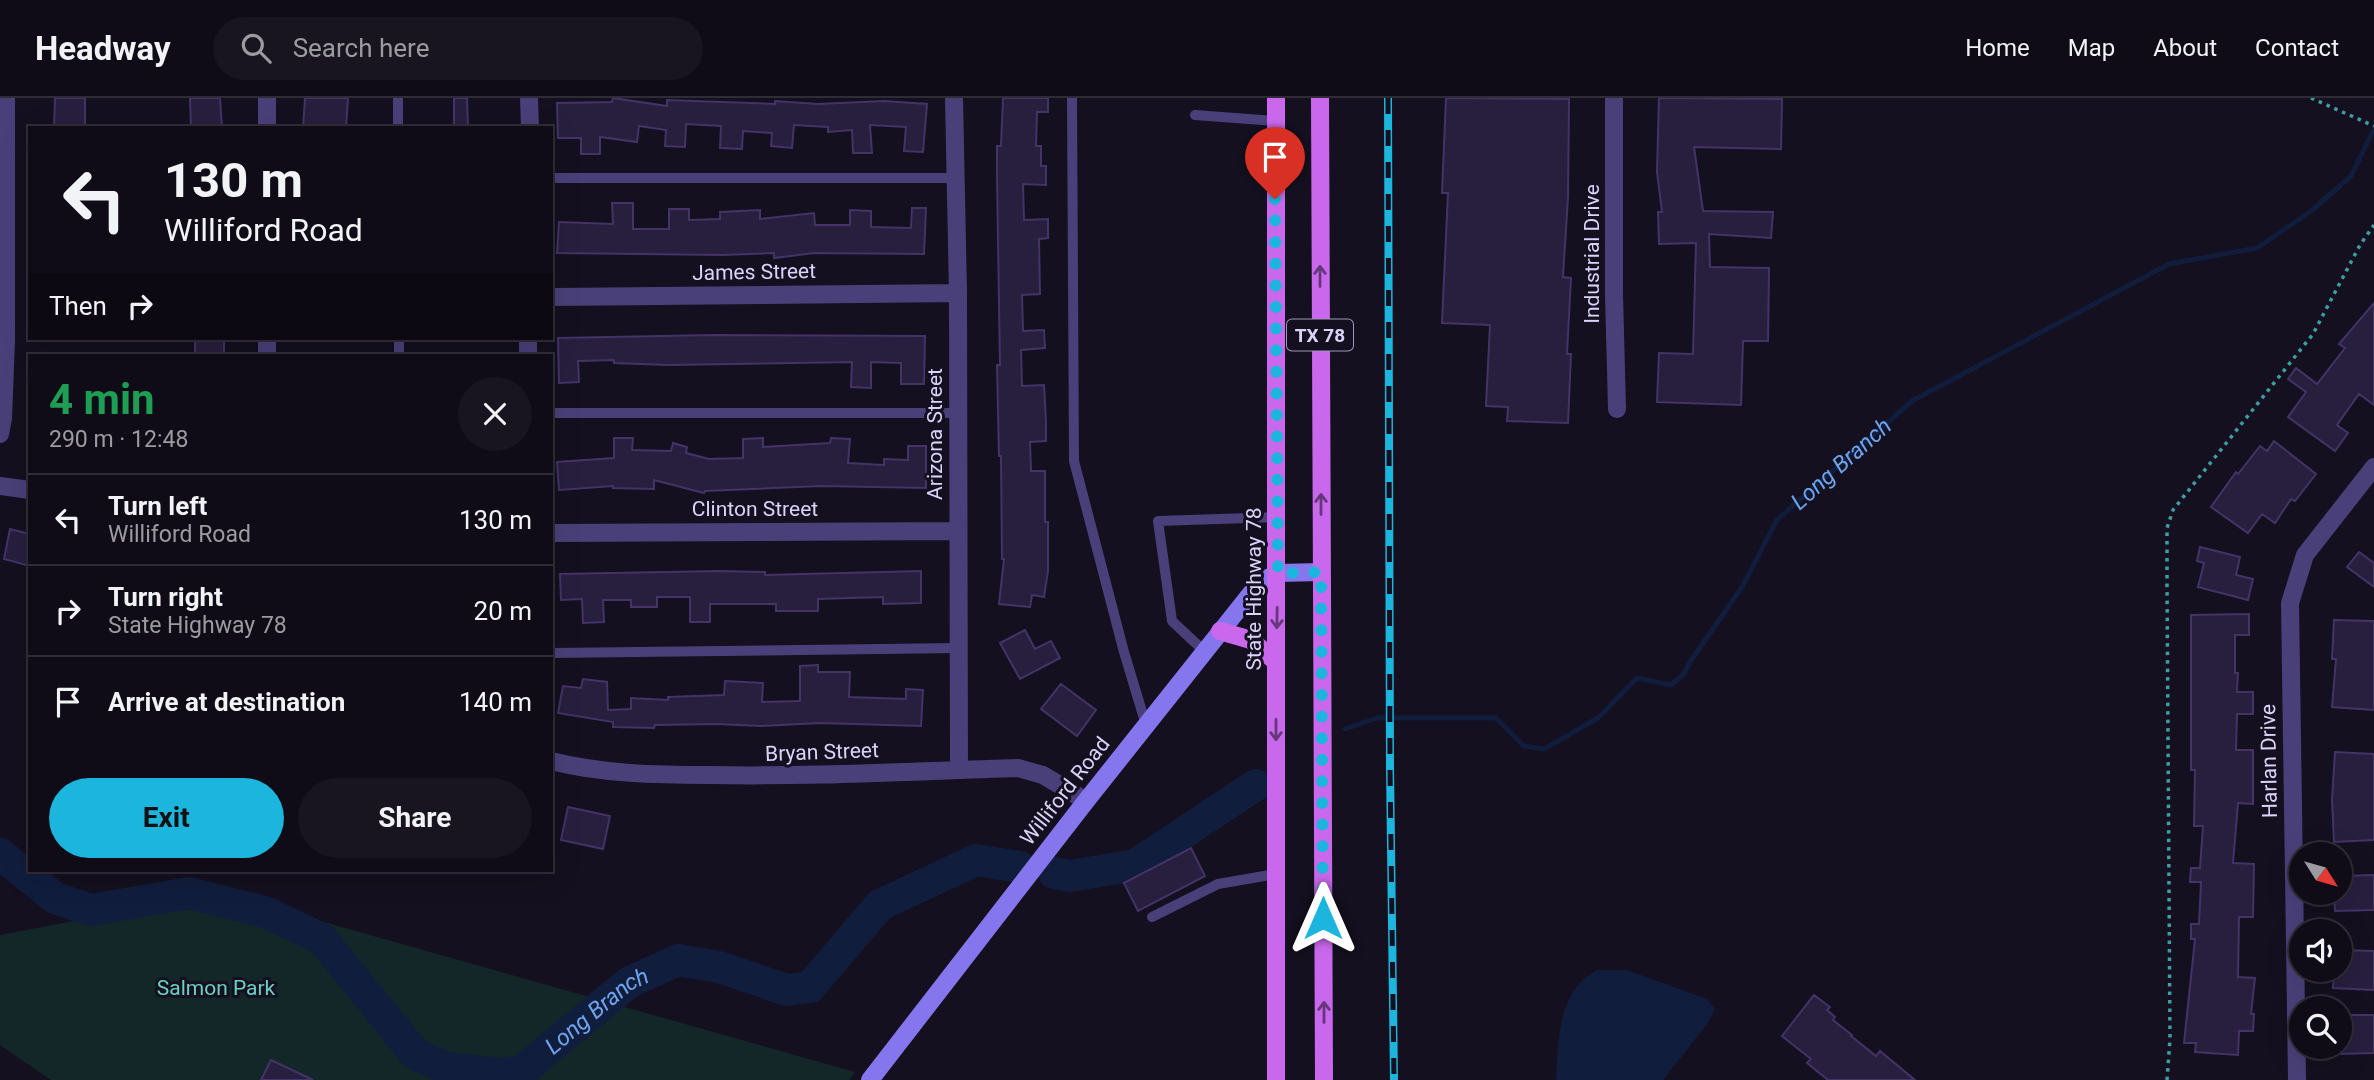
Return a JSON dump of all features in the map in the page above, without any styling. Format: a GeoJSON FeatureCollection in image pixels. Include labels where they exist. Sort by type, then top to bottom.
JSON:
{"type":"FeatureCollection","features":[{"type":"Feature","properties":{"kind":"main road","name":"State Highway 78"},"geometry":{"type":"LineString","coordinates":[[1276,98],[1276,1080]]}},
{"type":"Feature","properties":{"kind":"main road","name":"TX 78"},"geometry":{"type":"LineString","coordinates":[[1320,98],[1324,1080]]}},
{"type":"Feature","properties":{"kind":"main road"},"geometry":{"type":"LineString","coordinates":[[1220,631],[1251,640],[1276,662]]}},
{"type":"Feature","properties":{"kind":"street"},"geometry":{"type":"LineString","coordinates":[[0,434],[6,341],[6,98]]}},
{"type":"Feature","properties":{"kind":"street"},"geometry":{"type":"LineString","coordinates":[[267,98],[267,126]]}},
{"type":"Feature","properties":{"kind":"street"},"geometry":{"type":"LineString","coordinates":[[529,98],[530,126]]}},
{"type":"Feature","properties":{"kind":"street","name":"Arizona Street"},"geometry":{"type":"LineString","coordinates":[[954,98],[958,293],[959,770]]}},
{"type":"Feature","properties":{"kind":"street","name":"Industrial Drive"},"geometry":{"type":"LineString","coordinates":[[1614,98],[1617,409]]}},
{"type":"Feature","properties":{"kind":"street","name":"James Street"},"geometry":{"type":"LineString","coordinates":[[553,298],[958,293]]}},
{"type":"Feature","properties":{"kind":"street","name":"Harlan Drive"},"geometry":{"type":"LineString","coordinates":[[2297,1080],[2290,603],[2305,555],[2374,467]]}},
{"type":"Feature","properties":{"kind":"street"},"geometry":{"type":"LineString","coordinates":[[0,486],[28,490]]}},
{"type":"Feature","properties":{"kind":"street","name":"Clinton Street"},"geometry":{"type":"LineString","coordinates":[[553,533],[958,531]]}},
{"type":"Feature","properties":{"kind":"street"},"geometry":{"type":"LineString","coordinates":[[1278,573],[1321,572]]}},
{"type":"Feature","properties":{"kind":"street","name":"Williford Road"},"geometry":{"type":"LineString","coordinates":[[870,1080],[1220,631],[1260,582],[1278,573]]}},
{"type":"Feature","properties":{"kind":"street","name":"Bryan Street"},"geometry":{"type":"LineString","coordinates":[[553,762],[585,770],[788,777],[1018,768],[1043,775],[1086,801]]}},
{"type":"Feature","properties":{"kind":"lane"},"geometry":{"type":"LineString","coordinates":[[398,98],[398,126]]}},
{"type":"Feature","properties":{"kind":"lane"},"geometry":{"type":"LineString","coordinates":[[1072,98],[1074,461],[1146,725]]}},
{"type":"Feature","properties":{"kind":"lane"},"geometry":{"type":"LineString","coordinates":[[1195,115],[1276,121]]}},
{"type":"Feature","properties":{"kind":"lane"},"geometry":{"type":"LineString","coordinates":[[553,178],[956,178]]}},
{"type":"Feature","properties":{"kind":"lane"},"geometry":{"type":"LineString","coordinates":[[553,413],[958,413]]}},
{"type":"Feature","properties":{"kind":"lane"},"geometry":{"type":"LineString","coordinates":[[1204,651],[1172,621],[1158,521],[1277,517]]}},
{"type":"Feature","properties":{"kind":"lane"},"geometry":{"type":"LineString","coordinates":[[553,653],[959,648]]}},
{"type":"Feature","properties":{"kind":"lane"},"geometry":{"type":"LineString","coordinates":[[1152,917],[1218,884],[1276,874]]}},
{"type":"Feature","properties":{"kind":"path"},"geometry":{"type":"LineString","coordinates":[[2311,98],[2372,124]]}},
{"type":"Feature","properties":{"kind":"path"},"geometry":{"type":"LineString","coordinates":[[2167,1080],[2170,1039],[2168,520],[2173,510],[2313,334],[2360,245],[2374,225]]}},
{"type":"Feature","properties":{"kind":"green space","name":"Salmon Park"},"geometry":{"type":"Polygon","coordinates":[[[221,893],[855,1072],[849,1080],[51,1080],[0,1045],[0,935],[221,893]]]}},
{"type":"Feature","properties":{"kind":"water"},"geometry":{"type":"Polygon","coordinates":[[[1597,970],[1627,970],[1707,999],[1715,1009],[1707,1024],[1663,1080],[1556,1080],[1565,1009],[1578,985],[1597,970]]]}},
{"type":"Feature","properties":{"kind":"building"},"geometry":{"type":"Polygon","coordinates":[[[55,98],[85,98],[85,126],[54,126],[55,98]]]}},
{"type":"Feature","properties":{"kind":"building"},"geometry":{"type":"Polygon","coordinates":[[[190,98],[220,98],[222,126],[191,126],[190,98]]]}},
{"type":"Feature","properties":{"kind":"building"},"geometry":{"type":"Polygon","coordinates":[[[305,98],[348,98],[346,126],[303,126],[305,98]]]}},
{"type":"Feature","properties":{"kind":"building"},"geometry":{"type":"Polygon","coordinates":[[[454,98],[467,98],[468,126],[454,126],[454,98]]]}},
{"type":"Feature","properties":{"kind":"building"},"geometry":{"type":"Polygon","coordinates":[[[613,98],[667,106],[667,100],[775,104],[775,101],[818,104],[884,101],[927,104],[923,152],[904,151],[906,127],[870,125],[872,153],[853,153],[852,130],[828,132],[828,127],[794,125],[792,148],[771,146],[772,133],[743,131],[742,149],[720,148],[721,126],[686,124],[685,147],[665,146],[666,130],[639,126],[637,142],[600,137],[600,154],[581,154],[581,138],[558,138],[557,103],[612,102],[613,98]]]}},
{"type":"Feature","properties":{"kind":"building"},"geometry":{"type":"Polygon","coordinates":[[[1003,98],[1048,98],[1048,112],[1037,112],[1036,146],[1041,146],[1041,166],[1046,166],[1046,185],[1023,184],[1024,220],[1048,219],[1048,238],[1039,239],[1040,294],[1022,295],[1023,331],[1044,330],[1045,348],[1021,350],[1022,386],[1044,385],[1046,422],[1046,441],[1030,442],[1031,471],[1045,471],[1048,571],[1044,597],[1032,595],[1030,607],[999,604],[1004,559],[997,365],[1000,365],[997,146],[1001,146],[1003,98]]]}},
{"type":"Feature","properties":{"kind":"building"},"geometry":{"type":"Polygon","coordinates":[[[1446,98],[1569,99],[1568,197],[1563,277],[1571,278],[1567,354],[1571,354],[1568,423],[1507,421],[1508,407],[1486,406],[1490,325],[1442,323],[1448,193],[1442,193],[1446,98]]]}},
{"type":"Feature","properties":{"kind":"building"},"geometry":{"type":"Polygon","coordinates":[[[1659,98],[1782,99],[1781,149],[1694,147],[1703,211],[1773,212],[1771,238],[1709,234],[1710,267],[1769,268],[1768,341],[1743,341],[1741,405],[1657,402],[1659,353],[1693,354],[1696,243],[1659,244],[1658,212],[1662,212],[1657,172],[1659,98]]]}},
{"type":"Feature","properties":{"kind":"building"},"geometry":{"type":"Polygon","coordinates":[[[612,203],[633,203],[633,229],[669,229],[669,209],[689,209],[689,220],[720,219],[720,212],[760,210],[760,219],[814,213],[815,225],[850,225],[850,210],[871,211],[871,227],[911,228],[912,208],[926,208],[924,254],[814,253],[774,258],[774,253],[557,253],[559,222],[613,224],[612,203]]]}},
{"type":"Feature","properties":{"kind":"building"},"geometry":{"type":"Polygon","coordinates":[[[2374,303],[2374,405],[2359,394],[2337,425],[2348,433],[2335,451],[2288,417],[2306,392],[2288,379],[2296,368],[2317,384],[2345,348],[2339,344],[2374,303]]]}},
{"type":"Feature","properties":{"kind":"building"},"geometry":{"type":"Polygon","coordinates":[[[713,335],[925,336],[924,384],[901,384],[901,363],[871,362],[871,388],[851,387],[852,362],[668,365],[614,363],[614,360],[578,361],[579,382],[559,383],[558,338],[713,335]]]}},
{"type":"Feature","properties":{"kind":"building"},"geometry":{"type":"Polygon","coordinates":[[[195,340],[224,340],[224,354],[195,354],[195,340]]]}},
{"type":"Feature","properties":{"kind":"building"},"geometry":{"type":"Polygon","coordinates":[[[614,438],[633,438],[632,450],[671,451],[673,443],[687,447],[686,453],[709,459],[743,458],[743,439],[763,438],[763,447],[830,443],[831,438],[850,439],[848,463],[884,465],[884,459],[908,460],[908,446],[926,446],[926,488],[822,486],[704,493],[654,480],[654,489],[613,486],[559,490],[557,462],[614,458],[614,438]]]}},
{"type":"Feature","properties":{"kind":"building"},"geometry":{"type":"Polygon","coordinates":[[[2274,441],[2316,474],[2295,501],[2291,499],[2275,523],[2262,514],[2248,533],[2211,507],[2236,472],[2238,474],[2260,446],[2267,451],[2274,441]]]}},
{"type":"Feature","properties":{"kind":"building"},"geometry":{"type":"Polygon","coordinates":[[[10,529],[28,534],[28,565],[4,559],[10,529]]]}},
{"type":"Feature","properties":{"kind":"building"},"geometry":{"type":"Polygon","coordinates":[[[2200,547],[2240,557],[2236,575],[2253,579],[2248,600],[2198,587],[2204,563],[2197,561],[2200,547]]]}},
{"type":"Feature","properties":{"kind":"building"},"geometry":{"type":"Polygon","coordinates":[[[2359,552],[2374,563],[2374,587],[2347,567],[2359,552]]]}},
{"type":"Feature","properties":{"kind":"building"},"geometry":{"type":"Polygon","coordinates":[[[921,571],[921,603],[883,604],[883,597],[818,599],[818,611],[776,611],[776,604],[710,604],[710,622],[690,622],[690,597],[657,597],[657,607],[631,607],[631,600],[603,600],[604,622],[583,623],[582,599],[561,600],[560,574],[765,572],[765,575],[921,571]]]}},
{"type":"Feature","properties":{"kind":"building"},"geometry":{"type":"Polygon","coordinates":[[[2249,614],[2249,635],[2235,635],[2235,673],[2238,673],[2237,692],[2253,692],[2253,714],[2237,714],[2236,750],[2253,750],[2253,804],[2238,803],[2233,863],[2254,864],[2253,917],[2239,917],[2238,977],[2255,978],[2251,1014],[2254,1014],[2253,1031],[2239,1031],[2238,1055],[2195,1052],[2196,1043],[2184,1043],[2195,939],[2191,939],[2191,924],[2199,924],[2201,882],[2190,882],[2191,868],[2200,868],[2203,826],[2194,826],[2195,770],[2191,770],[2191,615],[2249,614]]]}},
{"type":"Feature","properties":{"kind":"building"},"geometry":{"type":"Polygon","coordinates":[[[2334,620],[2374,621],[2374,710],[2332,707],[2336,659],[2332,659],[2334,620]]]}},
{"type":"Feature","properties":{"kind":"building"},"geometry":{"type":"Polygon","coordinates":[[[1025,630],[1035,649],[1051,641],[1060,658],[1020,679],[1000,643],[1025,630]]]}},
{"type":"Feature","properties":{"kind":"building"},"geometry":{"type":"Polygon","coordinates":[[[818,665],[818,672],[850,672],[849,697],[906,699],[906,689],[923,690],[921,726],[820,723],[613,727],[613,722],[558,713],[563,686],[581,688],[583,679],[607,682],[608,710],[631,709],[631,698],[668,700],[668,697],[724,695],[725,681],[763,683],[762,702],[800,701],[800,666],[818,665]]]}},
{"type":"Feature","properties":{"kind":"building"},"geometry":{"type":"Polygon","coordinates":[[[1061,684],[1096,710],[1077,736],[1041,709],[1061,684]]]}},
{"type":"Feature","properties":{"kind":"building"},"geometry":{"type":"Polygon","coordinates":[[[2335,752],[2374,754],[2374,840],[2334,842],[2332,800],[2335,752]]]}},
{"type":"Feature","properties":{"kind":"building"},"geometry":{"type":"Polygon","coordinates":[[[568,807],[610,816],[603,849],[561,840],[568,807]]]}},
{"type":"Feature","properties":{"kind":"building"},"geometry":{"type":"Polygon","coordinates":[[[1191,848],[1205,876],[1138,911],[1124,883],[1191,848]]]}},
{"type":"Feature","properties":{"kind":"building"},"geometry":{"type":"Polygon","coordinates":[[[2374,875],[2374,910],[2335,911],[2335,905],[2352,905],[2352,876],[2374,875]]]}},
{"type":"Feature","properties":{"kind":"building"},"geometry":{"type":"Polygon","coordinates":[[[2352,950],[2374,951],[2374,990],[2333,988],[2333,982],[2352,982],[2352,950]]]}},
{"type":"Feature","properties":{"kind":"building"},"geometry":{"type":"Polygon","coordinates":[[[1814,995],[1830,1007],[1827,1010],[1835,1017],[1833,1020],[1851,1036],[1876,1056],[1880,1051],[1915,1080],[1828,1080],[1807,1063],[1811,1059],[1782,1036],[1814,995]]]}},
{"type":"Feature","properties":{"kind":"building"},"geometry":{"type":"Polygon","coordinates":[[[2352,1015],[2374,1015],[2374,1053],[2352,1054],[2352,1015]]]}},
{"type":"Feature","properties":{"kind":"building"},"geometry":{"type":"Polygon","coordinates":[[[271,1060],[313,1080],[261,1080],[271,1060]]]}},
{"type":"Feature","properties":{"kind":"waterway","name":"Long Branch"},"geometry":{"type":"LineString","coordinates":[[1345,729],[1377,718],[1496,718],[1524,746],[1544,749],[1598,718],[1637,678],[1671,685],[1684,674],[1742,587],[1777,520],[1912,401],[2169,264],[2257,248],[2310,212],[2351,176],[2374,129]]}},
{"type":"Feature","properties":{"kind":"waterway","name":"Long Branch"},"geometry":{"type":"LineString","coordinates":[[1054,873],[1070,876],[1135,865],[1256,785]]}},
{"type":"Feature","properties":{"kind":"waterway","name":"Long Branch"},"geometry":{"type":"LineString","coordinates":[[0,854],[55,898],[91,910],[189,893],[265,912],[322,939],[415,1054],[447,1068],[500,1074],[522,1071],[628,983],[678,960],[719,967],[787,990],[810,987],[880,905],[976,860],[1020,867]]}},
{"type":"Feature","properties":{"kind":"railway"},"geometry":{"type":"LineString","coordinates":[[1388,98],[1394,1080]]}},
{"type":"Feature","properties":{"kind":"route"},"geometry":{"type":"LineString","coordinates":[[1275,199],[1278,573],[1321,572],[1323,918]]}}]}
